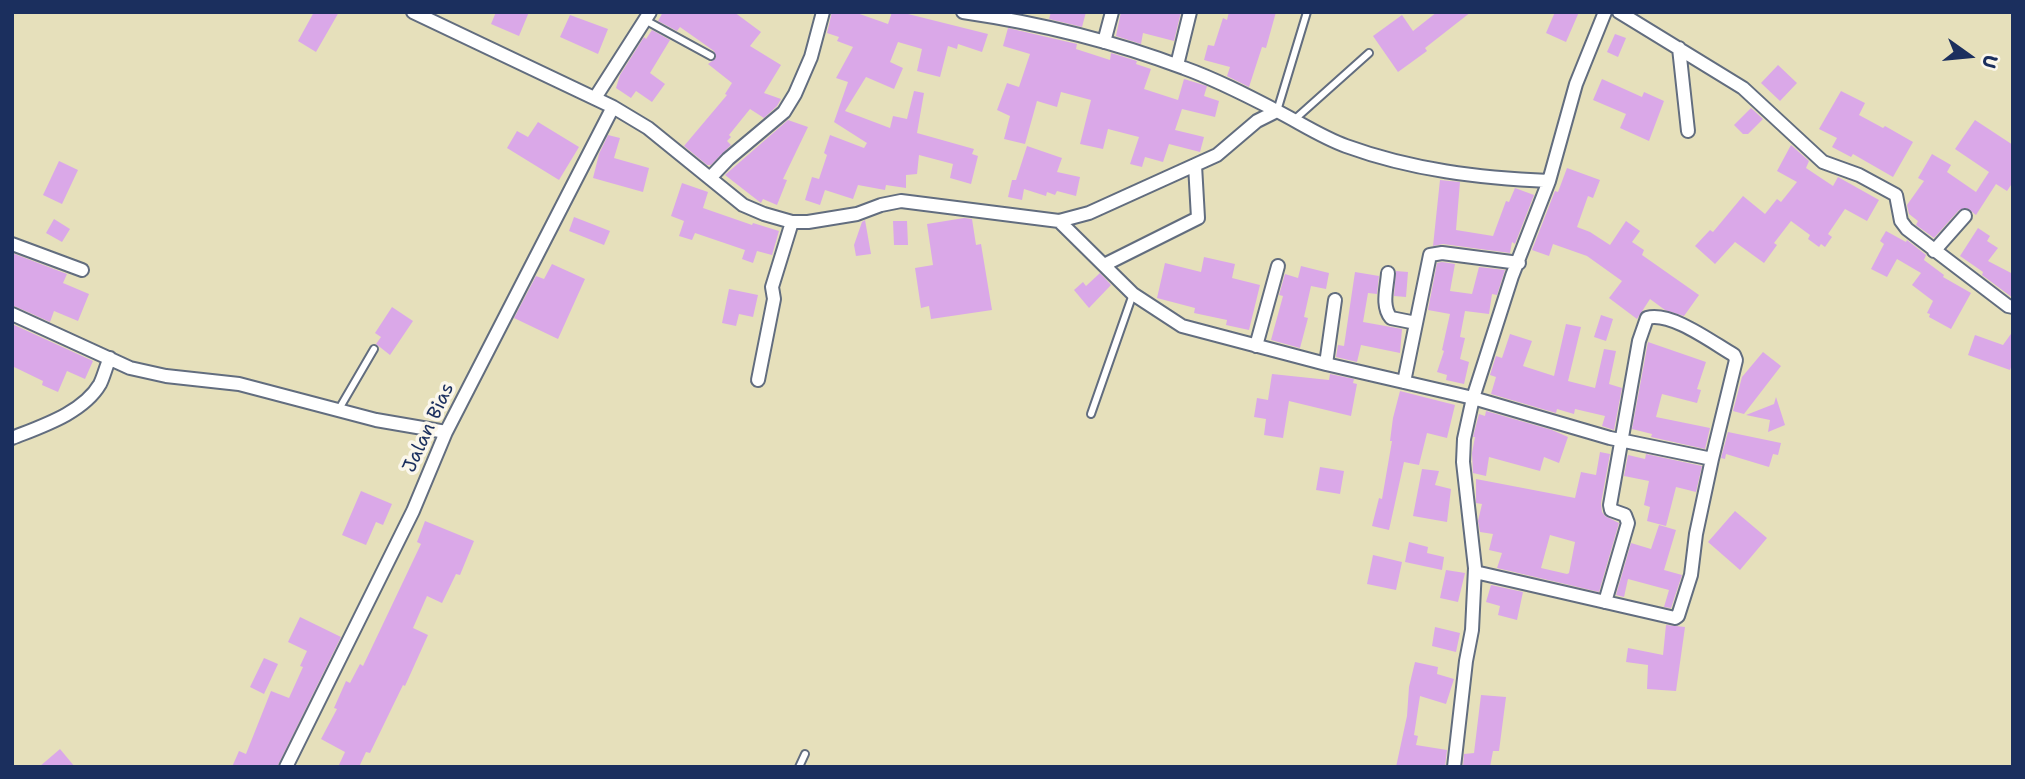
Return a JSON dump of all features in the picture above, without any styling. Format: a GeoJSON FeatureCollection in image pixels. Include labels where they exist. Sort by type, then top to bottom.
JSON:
{"type":"FeatureCollection","features":[{"type":"Feature","properties":{"kind":"street"},"geometry":{"type":"LineString","coordinates":[[413,12],[613,107],[648,128],[743,205],[792,222],[857,214],[901,201],[1059,221],[1089,214],[1217,155],[1257,121],[1277,111]]}},
{"type":"Feature","properties":{"kind":"street"},"geometry":{"type":"LineString","coordinates":[[710,178],[728,159],[784,112],[811,57],[823,12]]}},
{"type":"Feature","properties":{"kind":"street"},"geometry":{"type":"LineString","coordinates":[[963,12],[997,17],[1104,42],[1177,65],[1346,146],[1425,169],[1483,178],[1549,181]]}},
{"type":"Feature","properties":{"kind":"street"},"geometry":{"type":"LineString","coordinates":[[1104,42],[1112,12]]}},
{"type":"Feature","properties":{"kind":"street"},"geometry":{"type":"LineString","coordinates":[[1177,65],[1190,12]]}},
{"type":"Feature","properties":{"kind":"street"},"geometry":{"type":"LineString","coordinates":[[1454,767],[1472,630],[1475,572],[1463,462],[1464,439],[1512,276],[1549,181],[1576,84],[1605,12]]}},
{"type":"Feature","properties":{"kind":"street"},"geometry":{"type":"LineString","coordinates":[[1619,12],[1743,88],[1823,162],[1859,175],[1896,195],[1900,221],[1934,251],[2013,307]]}},
{"type":"Feature","properties":{"kind":"street"},"geometry":{"type":"LineString","coordinates":[[595,98],[648,16]]}},
{"type":"Feature","properties":{"kind":"street"},"geometry":{"type":"LineString","coordinates":[[1679,48],[1688,131]]}},
{"type":"Feature","properties":{"kind":"street","name":"Jalan Bias"},"geometry":{"type":"LineString","coordinates":[[286,767],[413,511],[446,432],[613,107]]}},
{"type":"Feature","properties":{"kind":"street"},"geometry":{"type":"LineString","coordinates":[[1104,265],[1198,218],[1195,165]]}},
{"type":"Feature","properties":{"kind":"street"},"geometry":{"type":"LineString","coordinates":[[1934,251],[1965,216]]}},
{"type":"Feature","properties":{"kind":"street"},"geometry":{"type":"LineString","coordinates":[[1059,221],[1133,294],[1182,326],[1326,364],[1474,398],[1623,441],[1712,459]]}},
{"type":"Feature","properties":{"kind":"street"},"geometry":{"type":"LineString","coordinates":[[758,380],[774,299],[772,287],[792,222]]}},
{"type":"Feature","properties":{"kind":"street"},"geometry":{"type":"LineString","coordinates":[[12,244],[82,270]]}},
{"type":"Feature","properties":{"kind":"street"},"geometry":{"type":"LineString","coordinates":[[1404,382],[1430,255],[1442,253],[1519,263]]}},
{"type":"Feature","properties":{"kind":"street"},"geometry":{"type":"LineString","coordinates":[[1256,346],[1278,266]]}},
{"type":"Feature","properties":{"kind":"street"},"geometry":{"type":"LineString","coordinates":[[1388,273],[1385,306],[1388,315],[1416,323]]}},
{"type":"Feature","properties":{"kind":"street"},"geometry":{"type":"LineString","coordinates":[[1326,364],[1335,300]]}},
{"type":"Feature","properties":{"kind":"street"},"geometry":{"type":"LineString","coordinates":[[12,314],[130,368],[150,374],[221,381],[376,420],[446,432]]}},
{"type":"Feature","properties":{"kind":"street"},"geometry":{"type":"LineString","coordinates":[[1475,572],[1605,602],[1675,618],[1678,617],[1691,575],[1696,534],[1736,360],[1734,355],[1676,322],[1665,319],[1652,316],[1643,324],[1610,505],[1611,510],[1626,515],[1628,523],[1605,602]]}},
{"type":"Feature","properties":{"kind":"street"},"geometry":{"type":"LineString","coordinates":[[12,438],[48,423],[87,400],[99,384],[110,358]]}},
{"type":"Feature","properties":{"kind":"lane"},"geometry":{"type":"LineString","coordinates":[[1277,111],[1307,12]]}},
{"type":"Feature","properties":{"kind":"lane"},"geometry":{"type":"LineString","coordinates":[[648,16],[711,56]]}},
{"type":"Feature","properties":{"kind":"lane"},"geometry":{"type":"LineString","coordinates":[[1293,121],[1368,53]]}},
{"type":"Feature","properties":{"kind":"lane"},"geometry":{"type":"LineString","coordinates":[[1091,414],[1133,294]]}},
{"type":"Feature","properties":{"kind":"lane"},"geometry":{"type":"LineString","coordinates":[[340,409],[374,349]]}},
{"type":"Feature","properties":{"kind":"lane"},"geometry":{"type":"LineString","coordinates":[[799,767],[805,754]]}},
{"type":"Feature","properties":{"kind":"building"},"geometry":{"type":"Polygon","coordinates":[[[314,12],[339,12],[316,52],[298,41],[314,12]]]}},
{"type":"Feature","properties":{"kind":"building"},"geometry":{"type":"Polygon","coordinates":[[[496,12],[529,12],[519,36],[491,24],[496,12]]]}},
{"type":"Feature","properties":{"kind":"building"},"geometry":{"type":"Polygon","coordinates":[[[663,12],[734,12],[761,32],[750,46],[781,65],[764,93],[781,99],[777,106],[764,118],[750,109],[729,135],[731,137],[727,141],[731,145],[711,165],[707,165],[684,146],[727,95],[725,94],[732,83],[708,64],[716,58],[714,51],[680,27],[677,31],[658,21],[663,12]]]}},
{"type":"Feature","properties":{"kind":"building"},"geometry":{"type":"Polygon","coordinates":[[[832,12],[854,12],[888,24],[892,12],[900,12],[988,34],[982,52],[958,44],[957,49],[948,46],[940,77],[917,71],[922,49],[898,42],[890,62],[903,68],[894,89],[866,77],[845,111],[890,128],[893,116],[907,119],[914,91],[924,93],[917,133],[974,149],[972,154],[978,156],[971,184],[950,178],[953,164],[919,155],[917,174],[906,175],[906,188],[886,185],[885,190],[858,185],[853,199],[825,190],[820,205],[805,200],[812,177],[819,179],[830,135],[864,148],[867,143],[834,122],[848,82],[836,78],[853,47],[837,41],[839,37],[827,33],[832,12]]]}},
{"type":"Feature","properties":{"kind":"building"},"geometry":{"type":"Polygon","coordinates":[[[1051,12],[1086,12],[1082,27],[1049,19],[1051,12]]]}},
{"type":"Feature","properties":{"kind":"building"},"geometry":{"type":"Polygon","coordinates":[[[1121,12],[1181,12],[1174,41],[1143,33],[1141,44],[1116,36],[1121,12]]]}},
{"type":"Feature","properties":{"kind":"building"},"geometry":{"type":"Polygon","coordinates":[[[1229,12],[1276,12],[1266,48],[1262,47],[1249,87],[1227,76],[1230,67],[1204,60],[1208,45],[1214,46],[1223,18],[1227,20],[1229,12]]]}},
{"type":"Feature","properties":{"kind":"building"},"geometry":{"type":"Polygon","coordinates":[[[1437,12],[1471,12],[1425,48],[1427,51],[1398,72],[1373,36],[1402,15],[1413,31],[1437,12]]]}},
{"type":"Feature","properties":{"kind":"building"},"geometry":{"type":"Polygon","coordinates":[[[1555,12],[1579,12],[1566,42],[1546,33],[1555,12]]]}},
{"type":"Feature","properties":{"kind":"building"},"geometry":{"type":"Polygon","coordinates":[[[570,15],[608,29],[598,54],[560,37],[570,15]]]}},
{"type":"Feature","properties":{"kind":"building"},"geometry":{"type":"Polygon","coordinates":[[[1008,28],[1077,44],[1076,49],[1110,60],[1111,53],[1137,61],[1136,64],[1151,69],[1144,89],[1178,100],[1184,79],[1207,86],[1204,96],[1219,101],[1215,117],[1182,109],[1175,130],[1204,137],[1200,152],[1169,144],[1163,162],[1145,157],[1142,167],[1130,164],[1139,137],[1108,129],[1103,149],[1080,144],[1091,100],[1061,92],[1057,107],[1037,101],[1025,144],[1004,139],[1010,116],[997,110],[1007,83],[1019,87],[1030,54],[1003,46],[1008,28]]]}},
{"type":"Feature","properties":{"kind":"building"},"geometry":{"type":"Polygon","coordinates":[[[652,30],[670,40],[650,73],[665,84],[652,102],[636,91],[631,98],[616,88],[620,75],[644,37],[646,39],[652,30]]]}},
{"type":"Feature","properties":{"kind":"building"},"geometry":{"type":"Polygon","coordinates":[[[1615,34],[1626,38],[1618,57],[1607,52],[1615,34]]]}},
{"type":"Feature","properties":{"kind":"building"},"geometry":{"type":"Polygon","coordinates":[[[1778,65],[1797,83],[1780,101],[1761,83],[1778,65]]]}},
{"type":"Feature","properties":{"kind":"building"},"geometry":{"type":"Polygon","coordinates":[[[1602,79],[1642,97],[1644,92],[1664,101],[1649,141],[1620,128],[1626,114],[1593,100],[1602,79]]]}},
{"type":"Feature","properties":{"kind":"building"},"geometry":{"type":"Polygon","coordinates":[[[1841,91],[1865,103],[1859,115],[1913,142],[1893,177],[1853,154],[1851,157],[1832,147],[1837,138],[1819,129],[1841,91]]]}},
{"type":"Feature","properties":{"kind":"building"},"geometry":{"type":"Polygon","coordinates":[[[1751,108],[1763,119],[1748,134],[1743,134],[1734,125],[1751,108]]]}},
{"type":"Feature","properties":{"kind":"building"},"geometry":{"type":"Polygon","coordinates":[[[788,120],[808,127],[783,179],[787,180],[777,205],[763,199],[761,203],[725,175],[788,120]]]}},
{"type":"Feature","properties":{"kind":"building"},"geometry":{"type":"Polygon","coordinates":[[[1975,120],[2013,145],[2013,182],[2007,191],[1996,184],[1976,215],[1967,208],[1959,210],[1934,238],[1916,225],[1918,221],[1909,214],[1907,205],[1924,181],[1918,178],[1932,154],[1951,165],[1947,172],[1976,192],[1989,172],[1955,149],[1975,120]]]}},
{"type":"Feature","properties":{"kind":"building"},"geometry":{"type":"Polygon","coordinates":[[[538,122],[579,147],[559,180],[507,148],[517,131],[528,137],[538,122]]]}},
{"type":"Feature","properties":{"kind":"building"},"geometry":{"type":"Polygon","coordinates":[[[608,135],[620,138],[614,158],[649,168],[643,192],[593,178],[599,154],[608,135]]]}},
{"type":"Feature","properties":{"kind":"building"},"geometry":{"type":"Polygon","coordinates":[[[1791,145],[1809,161],[1806,168],[1833,186],[1838,177],[1879,200],[1867,221],[1845,209],[1828,234],[1832,237],[1825,247],[1821,244],[1819,247],[1808,239],[1810,235],[1791,221],[1774,243],[1777,245],[1764,263],[1735,242],[1715,264],[1695,246],[1710,230],[1713,232],[1743,196],[1765,214],[1777,199],[1781,202],[1797,182],[1777,171],[1791,145]]]}},
{"type":"Feature","properties":{"kind":"building"},"geometry":{"type":"Polygon","coordinates":[[[1027,146],[1062,158],[1057,172],[1080,177],[1076,196],[1057,191],[1055,195],[1047,192],[1046,196],[1024,189],[1022,200],[1008,197],[1012,180],[1016,180],[1027,146]]]}},
{"type":"Feature","properties":{"kind":"building"},"geometry":{"type":"Polygon","coordinates":[[[59,161],[78,170],[62,204],[43,195],[59,161]]]}},
{"type":"Feature","properties":{"kind":"building"},"geometry":{"type":"Polygon","coordinates":[[[1567,168],[1600,180],[1593,198],[1588,196],[1577,227],[1610,245],[1626,221],[1640,231],[1632,242],[1644,250],[1642,255],[1699,295],[1684,316],[1665,310],[1650,299],[1637,319],[1609,298],[1622,281],[1587,256],[1553,244],[1549,256],[1532,250],[1567,168]]]}},
{"type":"Feature","properties":{"kind":"building"},"geometry":{"type":"Polygon","coordinates":[[[1440,180],[1460,182],[1456,230],[1493,236],[1506,201],[1509,202],[1515,188],[1534,195],[1515,244],[1512,242],[1510,253],[1443,244],[1433,246],[1440,180]]]}},
{"type":"Feature","properties":{"kind":"building"},"geometry":{"type":"Polygon","coordinates":[[[682,183],[708,192],[703,208],[779,231],[772,255],[757,251],[753,263],[742,259],[745,250],[695,233],[692,240],[679,236],[684,221],[671,216],[682,183]]]}},
{"type":"Feature","properties":{"kind":"building"},"geometry":{"type":"Polygon","coordinates":[[[574,217],[610,231],[604,245],[569,231],[574,217]]]}},
{"type":"Feature","properties":{"kind":"building"},"geometry":{"type":"Polygon","coordinates":[[[54,219],[70,229],[62,242],[46,233],[54,219]]]}},
{"type":"Feature","properties":{"kind":"building"},"geometry":{"type":"Polygon","coordinates":[[[972,219],[976,245],[981,244],[992,310],[931,319],[929,306],[921,308],[915,268],[933,265],[927,224],[972,219]]]}},
{"type":"Feature","properties":{"kind":"building"},"geometry":{"type":"Polygon","coordinates":[[[865,220],[871,254],[856,256],[854,245],[865,220]]]}},
{"type":"Feature","properties":{"kind":"building"},"geometry":{"type":"Polygon","coordinates":[[[893,221],[907,221],[908,245],[894,245],[893,221]]]}},
{"type":"Feature","properties":{"kind":"building"},"geometry":{"type":"Polygon","coordinates":[[[1978,228],[1990,236],[1987,241],[1998,248],[1988,261],[2013,274],[2013,298],[1960,256],[1978,228]]]}},
{"type":"Feature","properties":{"kind":"building"},"geometry":{"type":"Polygon","coordinates":[[[1886,231],[1906,242],[1907,240],[1926,255],[1924,260],[1944,275],[1943,277],[1971,293],[1951,329],[1929,317],[1930,314],[1927,313],[1933,301],[1912,285],[1921,273],[1897,259],[1887,277],[1871,269],[1884,244],[1880,241],[1886,231]]]}},
{"type":"Feature","properties":{"kind":"building"},"geometry":{"type":"Polygon","coordinates":[[[12,253],[67,274],[63,283],[89,294],[78,321],[54,311],[50,322],[12,305],[12,253]]]}},
{"type":"Feature","properties":{"kind":"building"},"geometry":{"type":"Polygon","coordinates":[[[1204,257],[1235,264],[1232,278],[1260,285],[1249,330],[1226,325],[1227,320],[1194,313],[1195,308],[1157,298],[1165,263],[1201,272],[1204,257]]]}},
{"type":"Feature","properties":{"kind":"building"},"geometry":{"type":"Polygon","coordinates":[[[1437,263],[1455,264],[1450,291],[1472,294],[1479,267],[1505,270],[1497,295],[1492,294],[1489,314],[1465,311],[1460,337],[1465,338],[1460,359],[1469,362],[1464,384],[1446,380],[1447,375],[1437,372],[1444,351],[1442,350],[1450,314],[1428,310],[1437,263]]]}},
{"type":"Feature","properties":{"kind":"building"},"geometry":{"type":"Polygon","coordinates":[[[552,264],[585,279],[558,339],[514,318],[536,276],[544,279],[552,264]]]}},
{"type":"Feature","properties":{"kind":"building"},"geometry":{"type":"Polygon","coordinates":[[[1301,266],[1329,273],[1326,289],[1311,286],[1304,317],[1308,318],[1300,348],[1271,340],[1283,296],[1279,295],[1285,274],[1298,278],[1301,266]]]}},
{"type":"Feature","properties":{"kind":"building"},"geometry":{"type":"Polygon","coordinates":[[[1396,271],[1408,272],[1406,297],[1394,296],[1396,271]]]}},
{"type":"Feature","properties":{"kind":"building"},"geometry":{"type":"Polygon","coordinates":[[[1355,272],[1379,276],[1377,294],[1368,293],[1363,322],[1402,329],[1400,353],[1361,345],[1357,362],[1336,357],[1338,345],[1344,346],[1355,272]]]}},
{"type":"Feature","properties":{"kind":"building"},"geometry":{"type":"Polygon","coordinates":[[[1100,273],[1111,285],[1089,308],[1074,290],[1083,282],[1086,286],[1100,273]]]}},
{"type":"Feature","properties":{"kind":"building"},"geometry":{"type":"Polygon","coordinates":[[[729,289],[758,295],[753,317],[739,314],[736,326],[722,323],[729,289]]]}},
{"type":"Feature","properties":{"kind":"building"},"geometry":{"type":"Polygon","coordinates":[[[392,307],[413,321],[390,355],[376,344],[381,337],[375,333],[392,307]]]}},
{"type":"Feature","properties":{"kind":"building"},"geometry":{"type":"Polygon","coordinates":[[[1601,315],[1613,319],[1606,341],[1594,337],[1601,315]]]}},
{"type":"Feature","properties":{"kind":"building"},"geometry":{"type":"Polygon","coordinates":[[[12,324],[93,361],[85,379],[67,371],[58,392],[42,385],[43,381],[12,366],[12,324]]]}},
{"type":"Feature","properties":{"kind":"building"},"geometry":{"type":"Polygon","coordinates":[[[1566,324],[1581,327],[1568,381],[1595,388],[1604,349],[1616,351],[1609,384],[1622,388],[1614,430],[1602,426],[1605,416],[1575,409],[1574,414],[1557,409],[1556,413],[1491,394],[1496,377],[1490,375],[1496,356],[1502,358],[1510,334],[1532,341],[1523,366],[1554,376],[1566,324]]]}},
{"type":"Feature","properties":{"kind":"building"},"geometry":{"type":"Polygon","coordinates":[[[2013,331],[2013,362],[2010,370],[1968,355],[1975,335],[2003,345],[2013,331]]]}},
{"type":"Feature","properties":{"kind":"building"},"geometry":{"type":"Polygon","coordinates":[[[1648,342],[1706,362],[1697,389],[1701,390],[1697,403],[1662,394],[1656,417],[1710,428],[1705,449],[1651,437],[1652,434],[1632,429],[1648,342]]]}},
{"type":"Feature","properties":{"kind":"building"},"geometry":{"type":"Polygon","coordinates":[[[1763,352],[1781,366],[1744,414],[1733,411],[1742,377],[1763,352]]]}},
{"type":"Feature","properties":{"kind":"building"},"geometry":{"type":"Polygon","coordinates":[[[1272,374],[1329,380],[1330,374],[1354,379],[1353,383],[1357,384],[1351,416],[1289,401],[1283,438],[1264,435],[1266,419],[1254,417],[1257,398],[1268,400],[1272,374]]]}},
{"type":"Feature","properties":{"kind":"building"},"geometry":{"type":"Polygon","coordinates":[[[1400,391],[1455,405],[1447,438],[1427,433],[1419,465],[1404,462],[1389,530],[1372,526],[1379,498],[1382,499],[1392,441],[1393,418],[1400,391]]]}},
{"type":"Feature","properties":{"kind":"building"},"geometry":{"type":"Polygon","coordinates":[[[1776,397],[1785,425],[1768,432],[1770,420],[1746,415],[1774,404],[1776,397]]]}},
{"type":"Feature","properties":{"kind":"building"},"geometry":{"type":"Polygon","coordinates":[[[1486,411],[1568,437],[1559,463],[1544,457],[1540,471],[1489,457],[1486,476],[1473,473],[1473,437],[1479,414],[1485,416],[1486,411]]]}},
{"type":"Feature","properties":{"kind":"building"},"geometry":{"type":"Polygon","coordinates":[[[1728,432],[1781,443],[1778,455],[1773,454],[1769,467],[1726,454],[1725,459],[1721,458],[1728,432]]]}},
{"type":"Feature","properties":{"kind":"building"},"geometry":{"type":"Polygon","coordinates":[[[1600,452],[1610,454],[1601,503],[1602,512],[1619,523],[1599,592],[1497,568],[1502,553],[1489,550],[1493,534],[1480,532],[1478,521],[1482,504],[1476,503],[1476,479],[1575,498],[1581,472],[1596,475],[1600,452]],[[1550,535],[1541,568],[1569,573],[1575,542],[1550,535]]]}},
{"type":"Feature","properties":{"kind":"building"},"geometry":{"type":"Polygon","coordinates":[[[1646,454],[1702,466],[1696,492],[1676,487],[1666,526],[1647,521],[1650,507],[1644,505],[1649,481],[1624,476],[1628,455],[1645,459],[1646,454]]]}},
{"type":"Feature","properties":{"kind":"building"},"geometry":{"type":"Polygon","coordinates":[[[1320,467],[1344,471],[1340,494],[1316,490],[1320,467]]]}},
{"type":"Feature","properties":{"kind":"building"},"geometry":{"type":"Polygon","coordinates":[[[1422,469],[1439,471],[1435,485],[1451,489],[1447,522],[1413,516],[1422,469]]]}},
{"type":"Feature","properties":{"kind":"building"},"geometry":{"type":"Polygon","coordinates":[[[361,491],[392,504],[383,525],[376,522],[366,545],[342,535],[361,491]]]}},
{"type":"Feature","properties":{"kind":"building"},"geometry":{"type":"Polygon","coordinates":[[[1735,511],[1767,538],[1740,570],[1708,542],[1735,511]]]}},
{"type":"Feature","properties":{"kind":"building"},"geometry":{"type":"Polygon","coordinates":[[[425,521],[474,541],[460,575],[456,574],[442,603],[427,596],[413,628],[428,635],[370,753],[366,752],[359,767],[338,767],[345,752],[321,739],[337,709],[334,708],[346,681],[350,683],[360,664],[363,666],[421,544],[417,542],[425,521]]]}},
{"type":"Feature","properties":{"kind":"building"},"geometry":{"type":"Polygon","coordinates":[[[1659,525],[1676,530],[1664,570],[1682,575],[1671,608],[1664,607],[1669,590],[1628,579],[1624,597],[1616,595],[1631,543],[1651,549],[1659,525]]]}},
{"type":"Feature","properties":{"kind":"building"},"geometry":{"type":"Polygon","coordinates":[[[1409,542],[1428,547],[1427,553],[1444,557],[1442,570],[1405,562],[1409,542]]]}},
{"type":"Feature","properties":{"kind":"building"},"geometry":{"type":"Polygon","coordinates":[[[1373,555],[1402,562],[1396,590],[1367,584],[1373,555]]]}},
{"type":"Feature","properties":{"kind":"building"},"geometry":{"type":"Polygon","coordinates":[[[1446,570],[1465,573],[1458,602],[1440,598],[1446,570]]]}},
{"type":"Feature","properties":{"kind":"building"},"geometry":{"type":"Polygon","coordinates":[[[1491,585],[1523,592],[1517,620],[1498,615],[1500,606],[1486,602],[1491,585]]]}},
{"type":"Feature","properties":{"kind":"building"},"geometry":{"type":"Polygon","coordinates":[[[300,617],[341,637],[277,767],[232,767],[239,751],[246,754],[271,691],[289,698],[307,651],[288,642],[300,617]]]}},
{"type":"Feature","properties":{"kind":"building"},"geometry":{"type":"Polygon","coordinates":[[[1666,625],[1685,627],[1676,691],[1647,689],[1648,665],[1626,662],[1628,648],[1663,655],[1666,625]]]}},
{"type":"Feature","properties":{"kind":"building"},"geometry":{"type":"Polygon","coordinates":[[[1435,627],[1460,633],[1456,652],[1432,646],[1435,627]]]}},
{"type":"Feature","properties":{"kind":"building"},"geometry":{"type":"Polygon","coordinates":[[[264,658],[278,664],[264,694],[250,687],[264,658]]]}},
{"type":"Feature","properties":{"kind":"building"},"geometry":{"type":"Polygon","coordinates":[[[1415,662],[1438,667],[1437,674],[1454,679],[1446,704],[1420,696],[1414,735],[1418,736],[1416,745],[1447,750],[1445,767],[1396,767],[1415,662]]]}},
{"type":"Feature","properties":{"kind":"building"},"geometry":{"type":"Polygon","coordinates":[[[1481,695],[1506,697],[1499,751],[1493,751],[1490,767],[1463,767],[1464,754],[1474,753],[1481,695]]]}},
{"type":"Feature","properties":{"kind":"building"},"geometry":{"type":"Polygon","coordinates":[[[60,749],[75,767],[39,767],[60,749]]]}}]}
